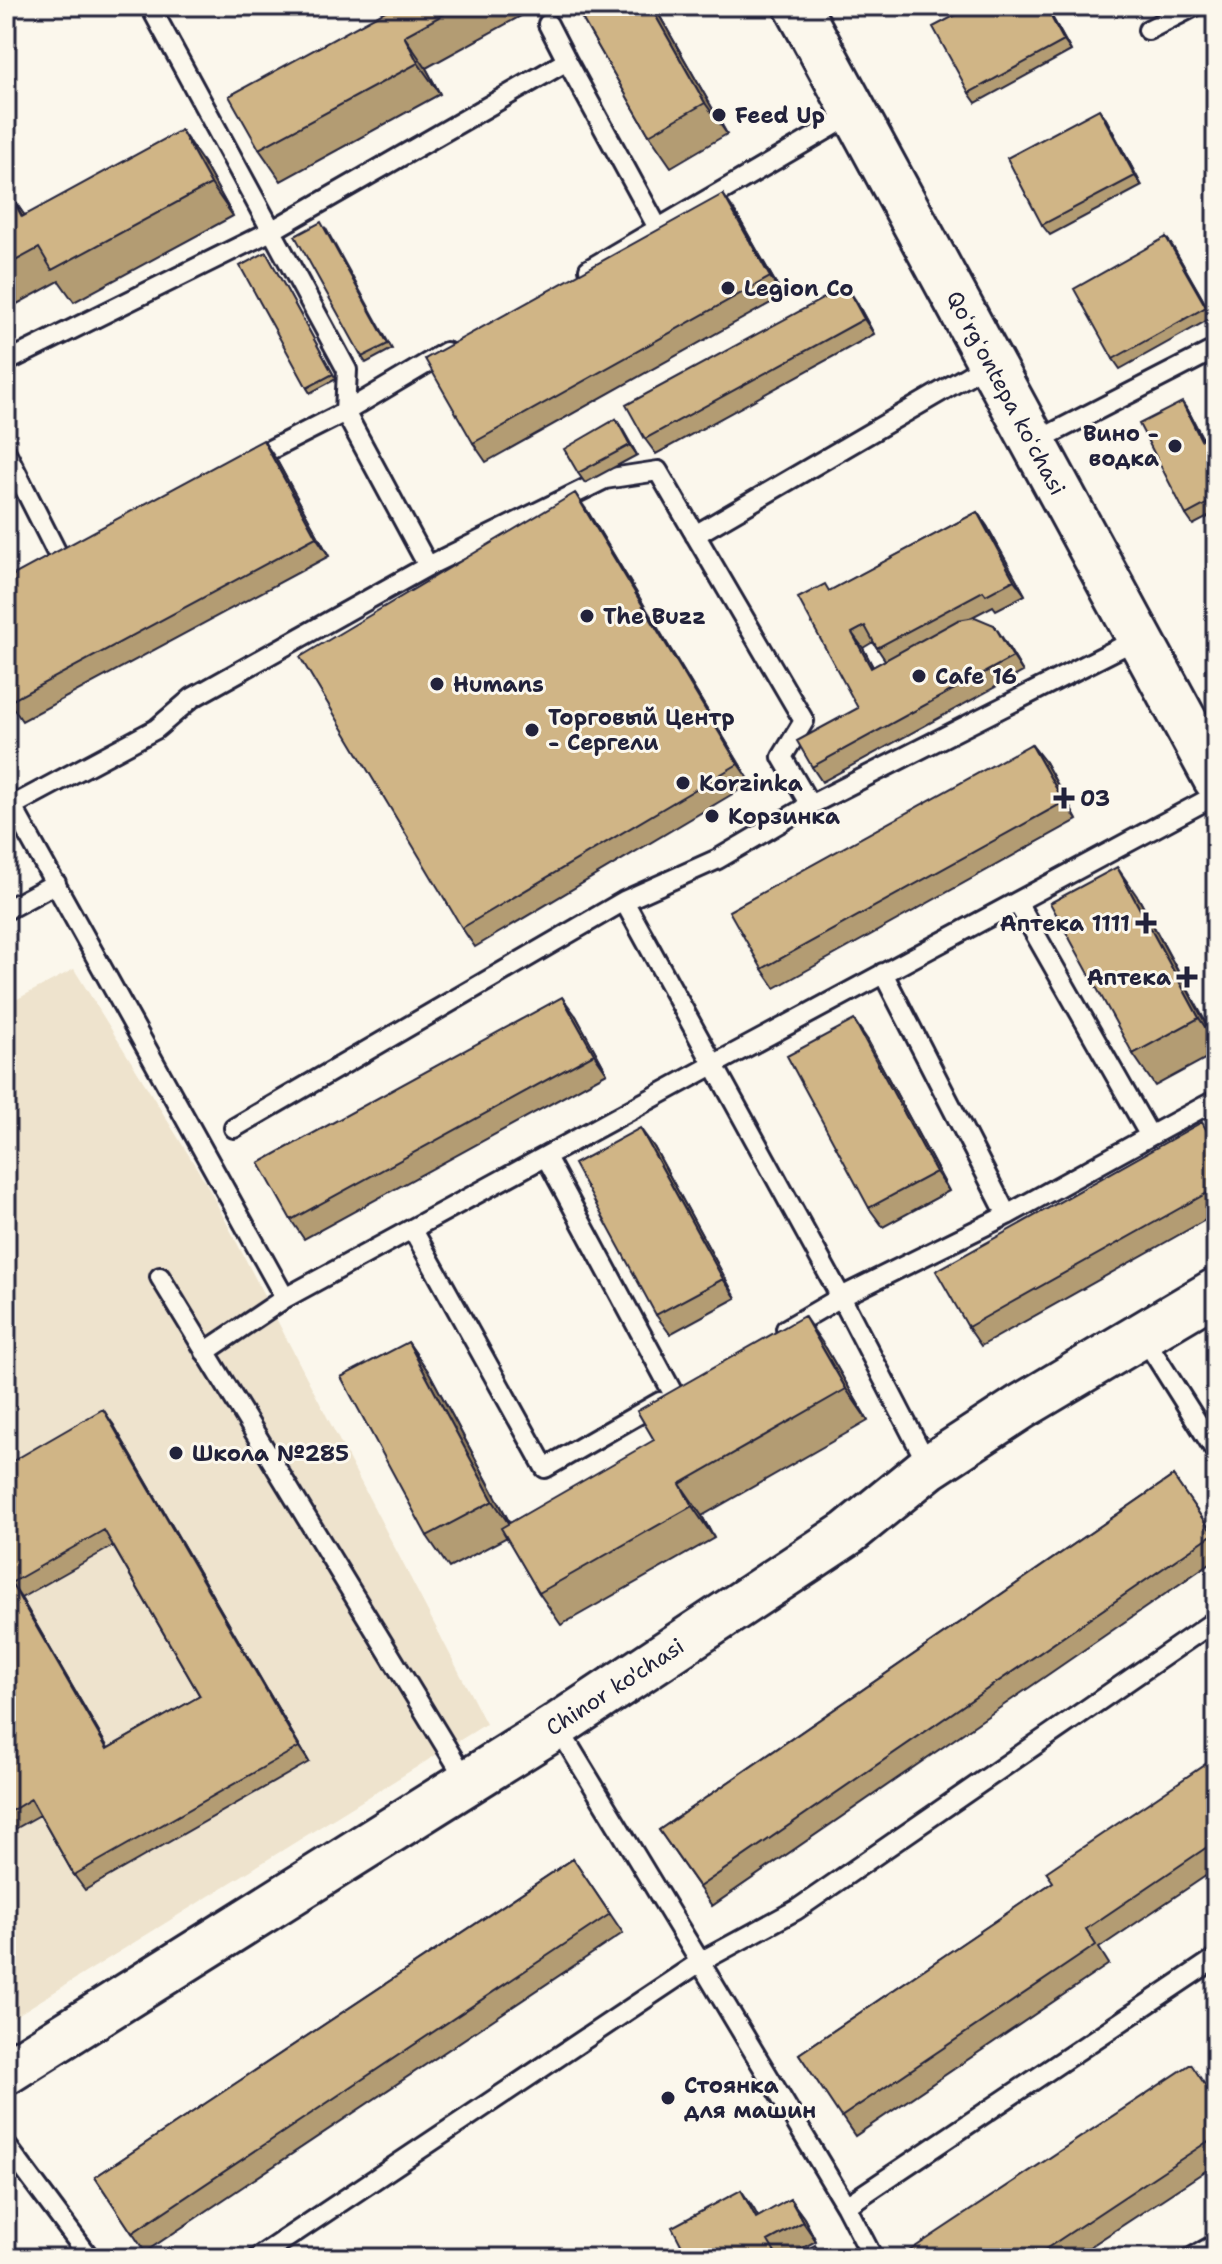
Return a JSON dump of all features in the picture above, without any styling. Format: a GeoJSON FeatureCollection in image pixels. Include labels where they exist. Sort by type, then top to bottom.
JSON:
{"type":"FeatureCollection","features":[{"type":"Feature","properties":{"kind":"street","name":"Qoʻrgʻontepa koʻchasi"},"geometry":{"type":"LineString","coordinates":[[797,6],[1213,769]]}},
{"type":"Feature","properties":{"kind":"street","name":"Chinor ko'chasi"},"geometry":{"type":"LineString","coordinates":[[6,2072],[557,1726],[848,1533],[929,1467],[1021,1407],[1216,1291]]}},
{"type":"Feature","properties":{"kind":"lane"},"geometry":{"type":"LineString","coordinates":[[150,6],[347,370],[345,412],[428,566]]}},
{"type":"Feature","properties":{"kind":"lane"},"geometry":{"type":"LineString","coordinates":[[1148,30],[1195,6]]}},
{"type":"Feature","properties":{"kind":"lane"},"geometry":{"type":"LineString","coordinates":[[548,24],[658,228]]}},
{"type":"Feature","properties":{"kind":"lane"},"geometry":{"type":"LineString","coordinates":[[6,362],[271,231],[567,61]]}},
{"type":"Feature","properties":{"kind":"lane"},"geometry":{"type":"LineString","coordinates":[[576,276],[855,113]]}},
{"type":"Feature","properties":{"kind":"lane"},"geometry":{"type":"LineString","coordinates":[[237,467],[345,412],[467,340]]}},
{"type":"Feature","properties":{"kind":"lane"},"geometry":{"type":"LineString","coordinates":[[1033,443],[1216,349]]}},
{"type":"Feature","properties":{"kind":"lane"},"geometry":{"type":"LineString","coordinates":[[695,535],[990,363]]}},
{"type":"Feature","properties":{"kind":"lane"},"geometry":{"type":"LineString","coordinates":[[6,452],[59,557]]}},
{"type":"Feature","properties":{"kind":"lane"},"geometry":{"type":"LineString","coordinates":[[285,1298],[9,800],[156,729],[192,698],[428,566],[605,479],[658,471],[804,721],[782,757],[810,805]]}},
{"type":"Feature","properties":{"kind":"lane"},"geometry":{"type":"LineString","coordinates":[[234,1128],[624,901],[718,859],[810,805],[1139,638]]}},
{"type":"Feature","properties":{"kind":"lane"},"geometry":{"type":"LineString","coordinates":[[205,1352],[285,1298],[1017,902],[1213,769]]}},
{"type":"Feature","properties":{"kind":"lane"},"geometry":{"type":"LineString","coordinates":[[6,910],[56,883]]}},
{"type":"Feature","properties":{"kind":"lane"},"geometry":{"type":"LineString","coordinates":[[624,901],[841,1297],[929,1467]]}},
{"type":"Feature","properties":{"kind":"lane"},"geometry":{"type":"LineString","coordinates":[[1017,902],[1150,1136]]}},
{"type":"Feature","properties":{"kind":"lane"},"geometry":{"type":"LineString","coordinates":[[883,973],[1007,1215]]}},
{"type":"Feature","properties":{"kind":"lane"},"geometry":{"type":"LineString","coordinates":[[776,1335],[841,1297],[1007,1215],[1216,1100]]}},
{"type":"Feature","properties":{"kind":"lane"},"geometry":{"type":"LineString","coordinates":[[413,1230],[545,1468],[680,1391],[546,1157]]}},
{"type":"Feature","properties":{"kind":"lane"},"geometry":{"type":"LineString","coordinates":[[160,1277],[468,1783]]}},
{"type":"Feature","properties":{"kind":"lane"},"geometry":{"type":"LineString","coordinates":[[1143,1336],[1216,1452]]}},
{"type":"Feature","properties":{"kind":"lane"},"geometry":{"type":"LineString","coordinates":[[257,2258],[700,1962],[796,1910],[1216,1620]]}},
{"type":"Feature","properties":{"kind":"lane"},"geometry":{"type":"LineString","coordinates":[[557,1726],[846,2206],[873,2258]]}},
{"type":"Feature","properties":{"kind":"lane"},"geometry":{"type":"LineString","coordinates":[[846,2206],[1216,1958]]}},
{"type":"Feature","properties":{"kind":"lane"},"geometry":{"type":"LineString","coordinates":[[6,2145],[90,2258]]}},
{"type":"Feature","properties":{"kind":"lane"},"geometry":{"type":"LineString","coordinates":[[1191,2258],[1216,2244]]}},
{"type":"Feature","properties":{"kind":"shaded area","name":"Школа №285"},"geometry":{"type":"Polygon","coordinates":[[[74,969],[206,1183],[486,1724],[6,2022],[6,1005],[74,969]]]}},
{"type":"Feature","properties":{"kind":"building"},"geometry":{"type":"Polygon","coordinates":[[[388,6],[459,6],[404,36],[418,63],[259,149],[229,96],[389,9],[388,6]]]}},
{"type":"Feature","properties":{"kind":"building"},"geometry":{"type":"Polygon","coordinates":[[[575,6],[650,6],[705,103],[649,135],[575,6]]]}},
{"type":"Feature","properties":{"kind":"building"},"geometry":{"type":"Polygon","coordinates":[[[973,6],[1045,6],[1064,41],[969,93],[933,27],[973,6]]]}},
{"type":"Feature","properties":{"kind":"building"},"geometry":{"type":"Polygon","coordinates":[[[1099,109],[1135,176],[1042,225],[1007,158],[1099,109]]]}},
{"type":"Feature","properties":{"kind":"building"},"geometry":{"type":"Polygon","coordinates":[[[181,130],[211,184],[52,270],[39,248],[6,266],[6,196],[10,194],[22,217],[181,130]]]}},
{"type":"Feature","properties":{"kind":"building"},"geometry":{"type":"Polygon","coordinates":[[[723,194],[770,277],[473,443],[425,359],[723,194]]]}},
{"type":"Feature","properties":{"kind":"building"},"geometry":{"type":"Polygon","coordinates":[[[321,222],[388,344],[362,357],[295,236],[321,222]]]}},
{"type":"Feature","properties":{"kind":"building"},"geometry":{"type":"Polygon","coordinates":[[[1166,237],[1206,307],[1113,359],[1074,289],[1166,237]]]}},
{"type":"Feature","properties":{"kind":"building"},"geometry":{"type":"Polygon","coordinates":[[[266,252],[333,374],[307,388],[240,266],[266,252]]]}},
{"type":"Feature","properties":{"kind":"building"},"geometry":{"type":"Polygon","coordinates":[[[846,286],[864,319],[645,439],[626,405],[846,286]]]}},
{"type":"Feature","properties":{"kind":"building"},"geometry":{"type":"Polygon","coordinates":[[[1182,402],[1201,440],[1216,432],[1216,499],[1186,515],[1139,424],[1182,402]]]}},
{"type":"Feature","properties":{"kind":"building"},"geometry":{"type":"Polygon","coordinates":[[[616,419],[630,445],[578,473],[564,449],[616,419]]]}},
{"type":"Feature","properties":{"kind":"building"},"geometry":{"type":"Polygon","coordinates":[[[263,440],[316,537],[9,702],[6,698],[6,579],[263,440]]]}},
{"type":"Feature","properties":{"kind":"building","name":"Торговый Центр - Сергели"},"geometry":{"type":"Polygon","coordinates":[[[575,493],[738,764],[462,928],[300,657],[575,493]]]}},
{"type":"Feature","properties":{"kind":"building"},"geometry":{"type":"Polygon","coordinates":[[[977,512],[1014,580],[986,595],[983,591],[877,648],[865,626],[852,633],[871,668],[958,620],[975,617],[994,625],[1013,657],[812,767],[797,741],[858,708],[798,598],[825,584],[829,591],[977,512]]]}},
{"type":"Feature","properties":{"kind":"building"},"geometry":{"type":"Polygon","coordinates":[[[1031,744],[1064,802],[762,969],[729,911],[1031,744]]]}},
{"type":"Feature","properties":{"kind":"building"},"geometry":{"type":"Polygon","coordinates":[[[1117,867],[1199,1018],[1133,1054],[1050,903],[1117,867]]]}},
{"type":"Feature","properties":{"kind":"building"},"geometry":{"type":"Polygon","coordinates":[[[562,997],[594,1054],[291,1220],[259,1163],[562,997]]]}},
{"type":"Feature","properties":{"kind":"building"},"geometry":{"type":"Polygon","coordinates":[[[854,1020],[936,1172],[869,1208],[787,1056],[854,1020]]]}},
{"type":"Feature","properties":{"kind":"building"},"geometry":{"type":"Polygon","coordinates":[[[1202,1122],[1216,1147],[1216,1188],[968,1327],[936,1271],[1202,1122]]]}},
{"type":"Feature","properties":{"kind":"building"},"geometry":{"type":"Polygon","coordinates":[[[640,1128],[723,1279],[656,1315],[574,1164],[640,1128]]]}},
{"type":"Feature","properties":{"kind":"building"},"geometry":{"type":"Polygon","coordinates":[[[804,1316],[846,1389],[680,1484],[692,1506],[539,1593],[501,1528],[654,1440],[637,1411],[804,1316]]]}},
{"type":"Feature","properties":{"kind":"building"},"geometry":{"type":"Polygon","coordinates":[[[408,1342],[493,1501],[427,1536],[341,1377],[408,1342]]]}},
{"type":"Feature","properties":{"kind":"building"},"geometry":{"type":"Polygon","coordinates":[[[103,1409],[299,1747],[74,1875],[31,1799],[6,1814],[6,1465],[103,1409]],[[104,1530],[11,1583],[107,1749],[200,1696],[104,1530]]]}},
{"type":"Feature","properties":{"kind":"building"},"geometry":{"type":"Polygon","coordinates":[[[1173,1476],[1213,1534],[699,1887],[659,1830],[1173,1476]]]}},
{"type":"Feature","properties":{"kind":"building"},"geometry":{"type":"Polygon","coordinates":[[[1216,1757],[1216,1841],[1086,1929],[1096,1945],[841,2117],[799,2054],[1053,1882],[1046,1872],[1216,1757]]]}},
{"type":"Feature","properties":{"kind":"building"},"geometry":{"type":"Polygon","coordinates":[[[573,1859],[610,1914],[132,2233],[95,2177],[573,1859]]]}},
{"type":"Feature","properties":{"kind":"building"},"geometry":{"type":"Polygon","coordinates":[[[1191,2064],[1216,2101],[1216,2136],[1032,2258],[913,2258],[909,2251],[1191,2064]]]}},
{"type":"Feature","properties":{"kind":"building"},"geometry":{"type":"Polygon","coordinates":[[[741,2190],[756,2218],[790,2199],[803,2222],[768,2241],[778,2258],[688,2258],[672,2227],[741,2190]]]}},
{"type":"Feature","properties":{"kind":"building"},"geometry":{"type":"Polygon","coordinates":[[[815,2245],[822,2258],[790,2258],[815,2245]]]}},
{"type":"Feature","properties":{"kind":"place","name":"Feed Up"},"geometry":{"type":"Point","coordinates":[719,115]}},
{"type":"Feature","properties":{"kind":"place","name":"Legion Co"},"geometry":{"type":"Point","coordinates":[728,288]}},
{"type":"Feature","properties":{"kind":"place","name":"Вино - водка"},"geometry":{"type":"Point","coordinates":[1175,446]}},
{"type":"Feature","properties":{"kind":"place","name":"The Buzz"},"geometry":{"type":"Point","coordinates":[587,616]}},
{"type":"Feature","properties":{"kind":"place","name":"Cafe 16"},"geometry":{"type":"Point","coordinates":[919,676]}},
{"type":"Feature","properties":{"kind":"place","name":"Humans"},"geometry":{"type":"Point","coordinates":[437,684]}},
{"type":"Feature","properties":{"kind":"place","name":"Торговый Центр - Сергели"},"geometry":{"type":"Point","coordinates":[532,730]}},
{"type":"Feature","properties":{"kind":"place","name":"Korzinka"},"geometry":{"type":"Point","coordinates":[683,783]}},
{"type":"Feature","properties":{"kind":"place","name":"03"},"geometry":{"type":"Point","coordinates":[1064,798]}},
{"type":"Feature","properties":{"kind":"place","name":"Корзинка"},"geometry":{"type":"Point","coordinates":[712,816]}},
{"type":"Feature","properties":{"kind":"place","name":"Аптека 1111"},"geometry":{"type":"Point","coordinates":[1146,923]}},
{"type":"Feature","properties":{"kind":"place","name":"Аптека"},"geometry":{"type":"Point","coordinates":[1187,977]}},
{"type":"Feature","properties":{"kind":"place","name":"Школа №285"},"geometry":{"type":"Point","coordinates":[176,1453]}},
{"type":"Feature","properties":{"kind":"place","name":"Стоянка для машин"},"geometry":{"type":"Point","coordinates":[668,2098]}}]}
